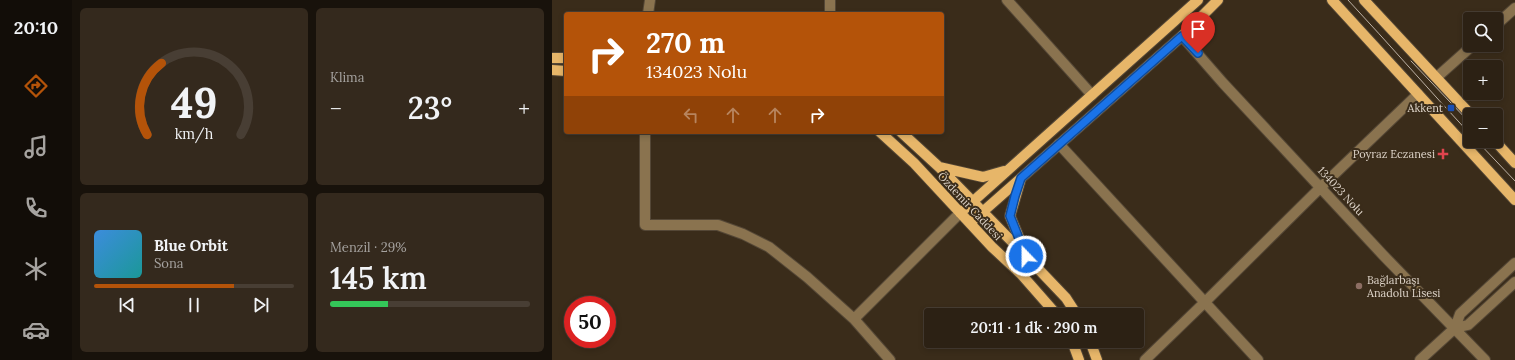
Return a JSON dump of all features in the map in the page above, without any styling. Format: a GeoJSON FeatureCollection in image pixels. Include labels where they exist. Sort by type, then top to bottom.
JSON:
{"type":"FeatureCollection","features":[{"type":"Feature","properties":{"kind":"main road"},"geometry":{"type":"LineString","coordinates":[[960,213],[1006,170],[1198,0]]}},
{"type":"Feature","properties":{"kind":"main road"},"geometry":{"type":"LineString","coordinates":[[970,223],[1182,36],[1218,0]]}},
{"type":"Feature","properties":{"kind":"main road"},"geometry":{"type":"LineString","coordinates":[[1332,0],[1515,200]]}},
{"type":"Feature","properties":{"kind":"main road"},"geometry":{"type":"LineString","coordinates":[[1364,0],[1466,108]]}},
{"type":"Feature","properties":{"kind":"main road"},"geometry":{"type":"LineString","coordinates":[[552,58],[564,58]]}},
{"type":"Feature","properties":{"kind":"main road"},"geometry":{"type":"LineString","coordinates":[[552,70],[564,71]]}},
{"type":"Feature","properties":{"kind":"main road","name":"Özdemir Caddesi"},"geometry":{"type":"LineString","coordinates":[[882,134],[914,163],[992,247],[1021,274],[1051,308]]}},
{"type":"Feature","properties":{"kind":"main road","name":"Özdemir Caddesi"},"geometry":{"type":"LineString","coordinates":[[903,134],[939,167],[1026,256],[1066,298],[1072,308]]}},
{"type":"Feature","properties":{"kind":"main road"},"geometry":{"type":"LineString","coordinates":[[1502,148],[1515,162]]}},
{"type":"Feature","properties":{"kind":"main road"},"geometry":{"type":"LineString","coordinates":[[939,167],[983,176],[1006,170]]}},
{"type":"Feature","properties":{"kind":"main road"},"geometry":{"type":"LineString","coordinates":[[1021,178],[1010,216],[1026,256]]}},
{"type":"Feature","properties":{"kind":"main road"},"geometry":{"type":"LineString","coordinates":[[1075,348],[1079,360]]}},
{"type":"Feature","properties":{"kind":"main road"},"geometry":{"type":"LineString","coordinates":[[1093,348],[1097,360]]}},
{"type":"Feature","properties":{"kind":"street"},"geometry":{"type":"LineString","coordinates":[[648,12],[650,0]]}},
{"type":"Feature","properties":{"kind":"street"},"geometry":{"type":"LineString","coordinates":[[830,0],[830,12]]}},
{"type":"Feature","properties":{"kind":"street"},"geometry":{"type":"LineString","coordinates":[[1007,0],[1092,95]]}},
{"type":"Feature","properties":{"kind":"street"},"geometry":{"type":"LineString","coordinates":[[1503,19],[1515,8]]}},
{"type":"Feature","properties":{"kind":"street","name":"134023 Nolu"},"geometry":{"type":"LineString","coordinates":[[1182,36],[1223,83],[1383,254],[1485,360]]}},
{"type":"Feature","properties":{"kind":"street"},"geometry":{"type":"LineString","coordinates":[[1437,77],[1465,52]]}},
{"type":"Feature","properties":{"kind":"street"},"geometry":{"type":"LineString","coordinates":[[1145,360],[1418,94]]}},
{"type":"Feature","properties":{"kind":"street"},"geometry":{"type":"LineString","coordinates":[[645,134],[645,225],[718,225],[743,234],[769,247],[808,277],[854,319],[890,360]]}},
{"type":"Feature","properties":{"kind":"street"},"geometry":{"type":"LineString","coordinates":[[1060,144],[1258,360]]}},
{"type":"Feature","properties":{"kind":"street"},"geometry":{"type":"LineString","coordinates":[[854,319],[960,213]]}},
{"type":"Feature","properties":{"kind":"street"},"geometry":{"type":"LineString","coordinates":[[1420,360],[1455,328],[1460,314],[1515,262]]}},
{"type":"Feature","properties":{"kind":"street"},"geometry":{"type":"LineString","coordinates":[[1455,328],[1468,325],[1515,282]]}},
{"type":"Feature","properties":{"kind":"tram line"},"geometry":{"type":"LineString","coordinates":[[1348,0],[1463,126]]}},
{"type":"Feature","properties":{"kind":"tram line"},"geometry":{"type":"LineString","coordinates":[[1411,61],[1463,116]]}},
{"type":"Feature","properties":{"kind":"tram line"},"geometry":{"type":"LineString","coordinates":[[1484,148],[1515,181]]}},
{"type":"Feature","properties":{"kind":"place","name":"Akkent"},"geometry":{"type":"Point","coordinates":[1451,108]}},
{"type":"Feature","properties":{"kind":"place","name":"Poyraz Eczanesi"},"geometry":{"type":"Point","coordinates":[1443,154]}},
{"type":"Feature","properties":{"kind":"place","name":"Bağlarbaşı Anadolu Lisesi"},"geometry":{"type":"Point","coordinates":[1359,286]}},
{"type":"Feature","properties":{"kind":"route"},"geometry":{"type":"LineString","coordinates":[[1026,256],[1010,216],[1021,178],[1182,36],[1198,53]]}}]}
